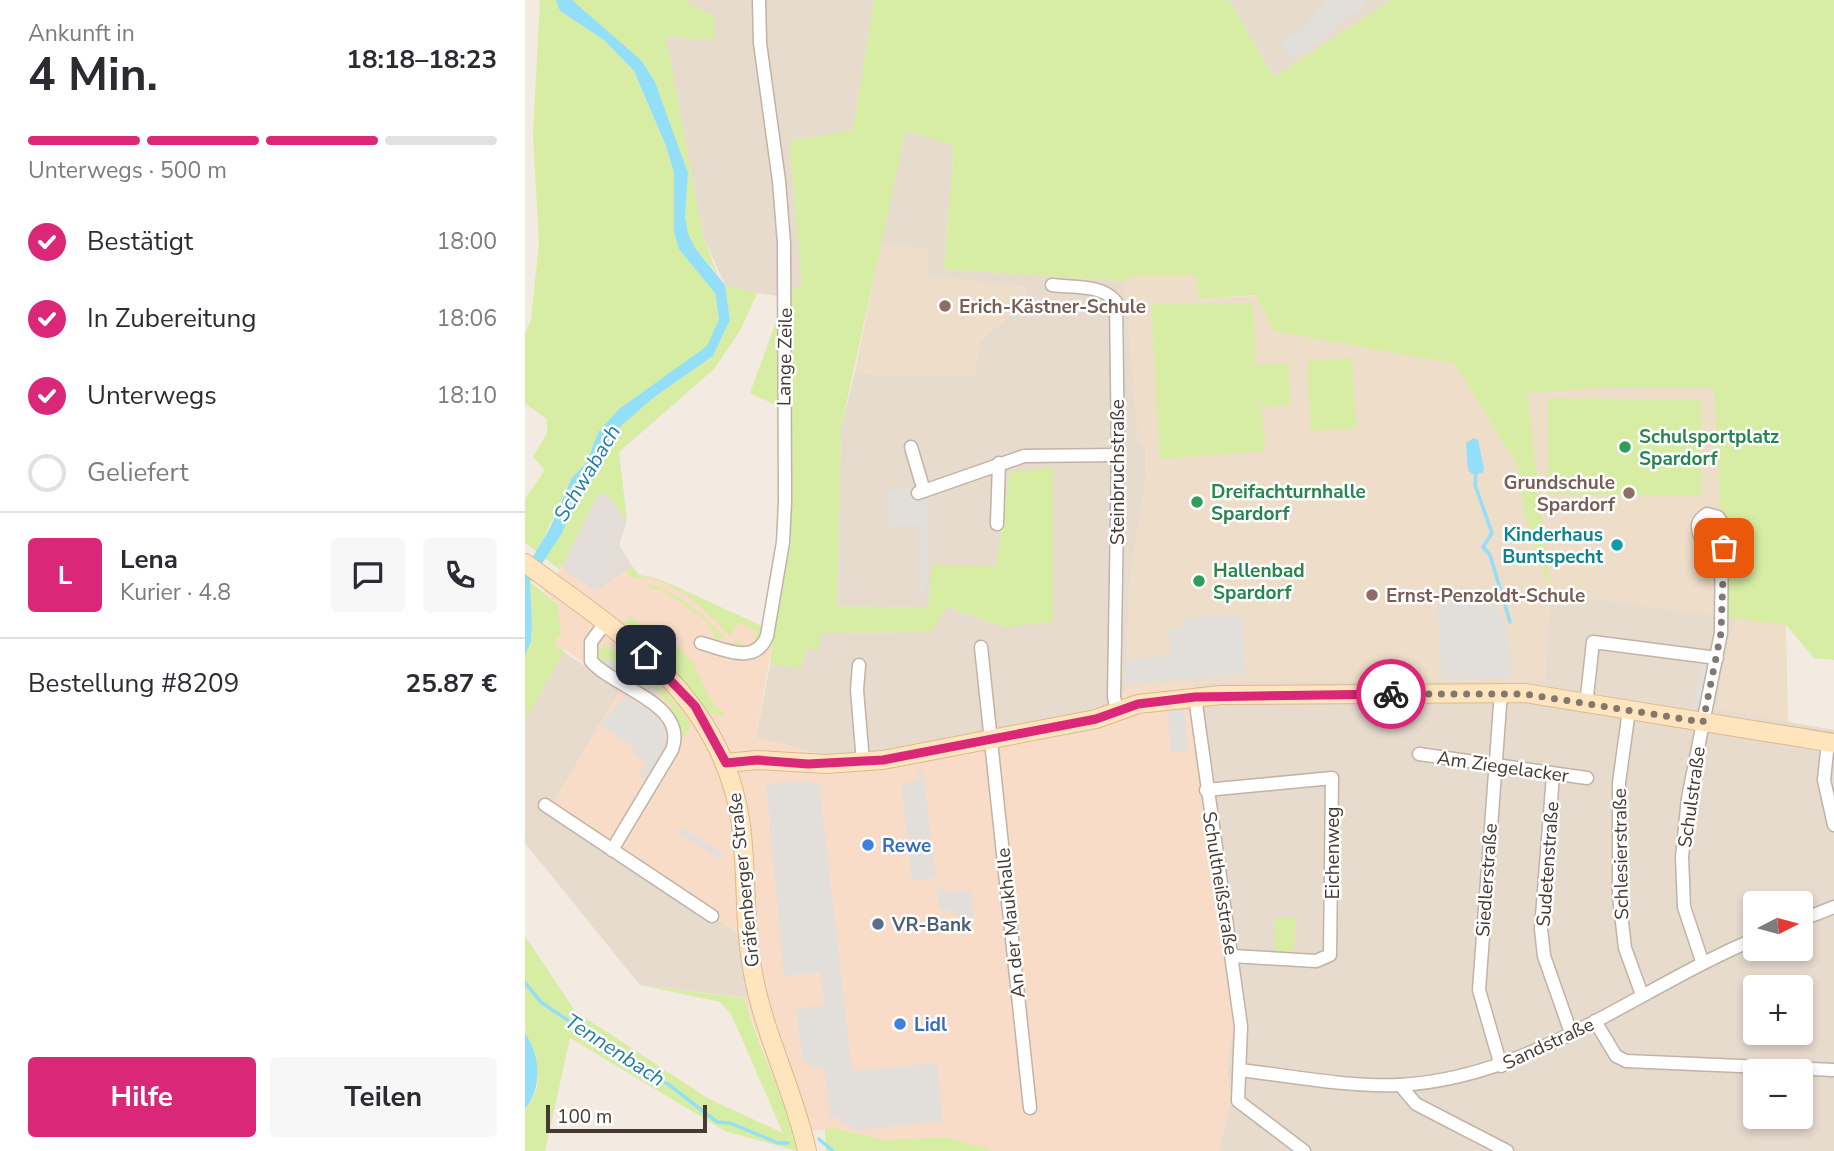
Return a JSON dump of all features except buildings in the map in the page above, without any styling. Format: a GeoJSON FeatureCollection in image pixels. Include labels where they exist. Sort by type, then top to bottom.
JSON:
{"type":"FeatureCollection","features":[{"type":"Feature","properties":{"kind":"street","name":"Lange Zeile"},"geometry":{"type":"LineString","coordinates":[[701,643],[748,654],[760,650],[767,636],[783,542],[785,318],[779,181],[762,63],[759,0]]}},
{"type":"Feature","properties":{"kind":"street","name":"Steinbruchstraße"},"geometry":{"type":"LineString","coordinates":[[1052,285],[1109,292],[1116,302],[1118,455],[1114,687],[1117,711]]}},
{"type":"Feature","properties":{"kind":"street"},"geometry":{"type":"LineString","coordinates":[[911,447],[921,492],[999,463],[1031,455],[1118,455]]}},
{"type":"Feature","properties":{"kind":"street"},"geometry":{"type":"LineString","coordinates":[[997,524],[999,463]]}},
{"type":"Feature","properties":{"kind":"street","name":"Schulstraße"},"geometry":{"type":"LineString","coordinates":[[1702,961],[1684,908],[1682,856],[1688,798],[1721,633],[1724,548]]}},
{"type":"Feature","properties":{"kind":"street","name":"Gräfenberger Straße"},"geometry":{"type":"LineString","coordinates":[[525,563],[656,664],[705,720],[726,763],[740,821],[749,944],[758,1000],[807,1151]]}},
{"type":"Feature","properties":{"kind":"street"},"geometry":{"type":"LineString","coordinates":[[605,623],[591,642],[591,661],[667,714],[675,734],[672,750],[612,850]]}},
{"type":"Feature","properties":{"kind":"street"},"geometry":{"type":"LineString","coordinates":[[1586,705],[1593,642],[1717,658]]}},
{"type":"Feature","properties":{"kind":"street","name":"An der Maukhalle"},"geometry":{"type":"LineString","coordinates":[[981,647],[1030,1108]]}},
{"type":"Feature","properties":{"kind":"street"},"geometry":{"type":"LineString","coordinates":[[859,665],[857,690],[863,762]]}},
{"type":"Feature","properties":{"kind":"street"},"geometry":{"type":"LineString","coordinates":[[726,763],[757,760],[808,764],[863,762],[1096,719],[1138,704],[1195,697],[1501,692],[1831,743],[1824,780],[1834,825]]}},
{"type":"Feature","properties":{"kind":"street","name":"Siedlerstraße"},"geometry":{"type":"LineString","coordinates":[[1501,692],[1493,764],[1479,989],[1501,1066]]}},
{"type":"Feature","properties":{"kind":"street","name":"Schultheißstraße"},"geometry":{"type":"LineString","coordinates":[[1195,697],[1241,1026],[1240,1105],[1304,1151]]}},
{"type":"Feature","properties":{"kind":"street","name":"Schlesierstraße"},"geometry":{"type":"LineString","coordinates":[[1629,710],[1619,783],[1619,896],[1625,948],[1642,995]]}},
{"type":"Feature","properties":{"kind":"street","name":"Am Ziegelacker"},"geometry":{"type":"LineString","coordinates":[[1419,754],[1587,778]]}},
{"type":"Feature","properties":{"kind":"street","name":"Sudetenstraße"},"geometry":{"type":"LineString","coordinates":[[1553,775],[1541,929],[1544,956],[1571,1033]]}},
{"type":"Feature","properties":{"kind":"street","name":"Eichenweg"},"geometry":{"type":"LineString","coordinates":[[1206,790],[1332,778],[1330,955],[1316,961],[1232,956]]}},
{"type":"Feature","properties":{"kind":"street"},"geometry":{"type":"LineString","coordinates":[[545,805],[712,916]]}},
{"type":"Feature","properties":{"kind":"street"},"geometry":{"type":"LineString","coordinates":[[1813,915],[1834,906]]}},
{"type":"Feature","properties":{"kind":"street","name":"Sandstraße"},"geometry":{"type":"LineString","coordinates":[[1240,1070],[1373,1085],[1400,1085],[1501,1066],[1595,1021],[1702,961],[1743,944]]}},
{"type":"Feature","properties":{"kind":"street"},"geometry":{"type":"LineString","coordinates":[[1595,1021],[1616,1056],[1626,1060],[1834,1070]]}},
{"type":"Feature","properties":{"kind":"street"},"geometry":{"type":"LineString","coordinates":[[1400,1085],[1416,1104],[1507,1151]]}},
{"type":"Feature","properties":{"kind":"shaded area"},"geometry":{"type":"Polygon","coordinates":[[[684,0],[874,0],[853,131],[789,141],[802,283],[785,297],[732,289],[725,285],[703,236],[666,36],[714,41],[714,17],[684,0]]]}},
{"type":"Feature","properties":{"kind":"shaded area"},"geometry":{"type":"Polygon","coordinates":[[[1224,0],[1391,0],[1274,77],[1230,2],[1224,0]]]}},
{"type":"Feature","properties":{"kind":"shaded area"},"geometry":{"type":"Polygon","coordinates":[[[1327,0],[1364,0],[1367,3],[1313,47],[1292,59],[1280,42],[1300,30],[1327,0]]]}},
{"type":"Feature","properties":{"kind":"shaded area"},"geometry":{"type":"Polygon","coordinates":[[[905,130],[954,145],[944,269],[1125,281],[1138,439],[1146,447],[1146,477],[1130,580],[1125,690],[1113,714],[860,764],[756,738],[770,664],[802,668],[805,648],[821,633],[930,632],[946,607],[1005,627],[1053,621],[1010,472],[996,566],[929,608],[837,606],[841,428],[855,372],[886,376],[981,340],[1026,302],[1025,287],[926,276],[928,250],[881,242],[905,130]]]}},
{"type":"Feature","properties":{"kind":"shaded area","name":"Erich-Kästner-Schule"},"geometry":{"type":"Polygon","coordinates":[[[881,242],[928,250],[927,276],[1026,287],[1026,302],[981,340],[975,376],[886,376],[855,372],[881,242]]]}},
{"type":"Feature","properties":{"kind":"shaded area"},"geometry":{"type":"Polygon","coordinates":[[[1136,275],[1196,275],[1198,299],[1255,296],[1274,331],[1455,364],[1518,466],[1525,517],[1550,588],[1526,392],[1592,388],[1714,388],[1726,617],[1552,593],[1545,682],[1194,683],[1125,690],[1130,580],[1146,476],[1146,447],[1138,440],[1125,281],[1136,275]]]}},
{"type":"Feature","properties":{"kind":"shaded area"},"geometry":{"type":"Polygon","coordinates":[[[915,487],[930,495],[926,594],[918,594],[921,524],[890,527],[886,491],[915,487]]]}},
{"type":"Feature","properties":{"kind":"shaded area"},"geometry":{"type":"Polygon","coordinates":[[[606,493],[627,521],[619,545],[632,566],[596,591],[570,575],[561,564],[596,496],[606,493]]]}},
{"type":"Feature","properties":{"kind":"shaded area"},"geometry":{"type":"Polygon","coordinates":[[[632,566],[639,575],[654,577],[764,627],[772,645],[756,737],[860,764],[1113,714],[1125,690],[1194,683],[1235,1027],[1227,1058],[1230,1102],[1219,1151],[995,1151],[946,1137],[884,1140],[835,1128],[794,1133],[744,998],[748,997],[739,935],[552,805],[620,690],[563,648],[557,649],[555,638],[560,637],[558,605],[544,592],[562,567],[596,591],[632,566]]]}},
{"type":"Feature","properties":{"kind":"shaded area"},"geometry":{"type":"Polygon","coordinates":[[[1490,589],[1507,630],[1513,677],[1442,681],[1437,591],[1490,589]]]}},
{"type":"Feature","properties":{"kind":"shaded area"},"geometry":{"type":"Polygon","coordinates":[[[1551,593],[1736,618],[1725,659],[1717,709],[1834,730],[1834,1151],[1219,1151],[1230,1102],[1227,1058],[1235,1027],[1194,683],[1347,680],[1551,593]]]}},
{"type":"Feature","properties":{"kind":"shaded area"},"geometry":{"type":"Polygon","coordinates":[[[1242,614],[1246,675],[1127,683],[1126,659],[1170,656],[1169,629],[1183,628],[1183,618],[1242,614]]]}},
{"type":"Feature","properties":{"kind":"shaded area"},"geometry":{"type":"Polygon","coordinates":[[[1736,618],[1786,625],[1788,722],[1717,709],[1725,659],[1736,618]]]}},
{"type":"Feature","properties":{"kind":"shaded area"},"geometry":{"type":"Polygon","coordinates":[[[564,652],[620,690],[552,805],[739,935],[748,998],[640,985],[525,843],[525,720],[564,652]]]}},
{"type":"Feature","properties":{"kind":"shaded area"},"geometry":{"type":"Polygon","coordinates":[[[607,657],[661,692],[656,700],[603,664],[607,657]]]}},
{"type":"Feature","properties":{"kind":"shaded area"},"geometry":{"type":"Polygon","coordinates":[[[1701,662],[1710,664],[1701,707],[1693,706],[1701,662]]]}},
{"type":"Feature","properties":{"kind":"shaded area"},"geometry":{"type":"Polygon","coordinates":[[[625,695],[661,718],[661,725],[667,729],[662,737],[667,741],[666,745],[645,779],[638,775],[646,762],[631,749],[633,746],[600,726],[625,695]]]}},
{"type":"Feature","properties":{"kind":"shaded area"},"geometry":{"type":"Polygon","coordinates":[[[1184,707],[1188,750],[1171,753],[1167,709],[1184,707]]]}},
{"type":"Feature","properties":{"kind":"shaded area"},"geometry":{"type":"Polygon","coordinates":[[[918,771],[923,771],[936,878],[912,881],[901,784],[919,780],[918,771]]]}},
{"type":"Feature","properties":{"kind":"shaded area"},"geometry":{"type":"Polygon","coordinates":[[[788,781],[819,783],[852,1071],[937,1063],[943,1121],[851,1131],[850,1124],[845,1125],[837,1117],[830,1118],[824,1067],[811,1068],[810,1062],[803,1063],[796,1009],[824,1005],[820,972],[784,976],[766,784],[788,781]]]}},
{"type":"Feature","properties":{"kind":"shaded area"},"geometry":{"type":"Polygon","coordinates":[[[679,826],[721,852],[721,860],[679,834],[679,826]]]}},
{"type":"Feature","properties":{"kind":"shaded area"},"geometry":{"type":"Polygon","coordinates":[[[944,887],[945,893],[971,890],[974,917],[956,919],[955,912],[939,909],[937,888],[944,887]]]}},
{"type":"Feature","properties":{"kind":"green space"},"geometry":{"type":"Polygon","coordinates":[[[540,0],[556,0],[560,11],[604,40],[634,71],[666,146],[674,173],[674,231],[715,293],[719,319],[708,346],[619,409],[599,431],[586,463],[571,479],[537,552],[525,543],[525,499],[545,470],[533,457],[547,433],[547,419],[525,403],[525,333],[531,320],[539,243],[533,135],[540,0]]]}},
{"type":"Feature","properties":{"kind":"green space"},"geometry":{"type":"Polygon","coordinates":[[[572,0],[684,0],[714,17],[715,41],[666,36],[703,236],[717,273],[695,248],[688,233],[685,216],[688,173],[655,82],[642,61],[572,0]]]}},
{"type":"Feature","properties":{"kind":"green space"},"geometry":{"type":"Polygon","coordinates":[[[874,0],[1224,0],[1230,2],[1274,77],[1391,0],[1834,0],[1834,660],[1814,658],[1786,625],[1726,617],[1714,388],[1592,388],[1527,393],[1551,593],[1525,517],[1518,466],[1455,364],[1274,331],[1255,295],[1198,299],[1196,275],[1136,275],[1125,281],[944,269],[954,146],[906,130],[841,428],[837,606],[928,608],[932,565],[996,566],[1010,472],[1053,467],[1053,622],[1005,627],[947,607],[931,632],[821,633],[819,651],[805,648],[802,668],[770,664],[772,645],[765,629],[758,645],[741,650],[733,640],[751,647],[758,632],[739,623],[730,636],[710,615],[673,587],[646,578],[631,578],[626,570],[632,566],[639,575],[664,581],[764,627],[791,544],[790,412],[750,393],[785,297],[802,283],[789,141],[853,130],[874,0]]]}},
{"type":"Feature","properties":{"kind":"green space"},"geometry":{"type":"Polygon","coordinates":[[[725,285],[757,293],[741,329],[714,369],[619,452],[627,521],[606,493],[597,496],[560,570],[545,558],[562,533],[582,487],[602,457],[612,434],[653,398],[713,356],[730,320],[725,285]]]}},
{"type":"Feature","properties":{"kind":"green space"},"geometry":{"type":"Polygon","coordinates":[[[1253,303],[1256,365],[1288,363],[1291,405],[1260,407],[1257,384],[1265,451],[1160,459],[1151,304],[1253,303]]]}},
{"type":"Feature","properties":{"kind":"green space"},"geometry":{"type":"Polygon","coordinates":[[[1352,358],[1356,428],[1311,431],[1307,361],[1352,358]]]}},
{"type":"Feature","properties":{"kind":"green space","name":"Schulsportplatz Spardorf"},"geometry":{"type":"Polygon","coordinates":[[[1548,398],[1701,400],[1701,496],[1548,494],[1548,398]]]}},
{"type":"Feature","properties":{"kind":"green space"},"geometry":{"type":"Polygon","coordinates":[[[530,582],[558,605],[561,637],[555,638],[557,649],[563,648],[564,652],[525,720],[525,655],[531,642],[532,622],[530,582]]]}},
{"type":"Feature","properties":{"kind":"green space"},"geometry":{"type":"Polygon","coordinates":[[[648,584],[671,593],[681,599],[700,613],[726,639],[715,638],[706,621],[664,591],[649,588],[648,584]]]}},
{"type":"Feature","properties":{"kind":"green space"},"geometry":{"type":"Polygon","coordinates":[[[630,615],[638,623],[657,629],[655,632],[662,637],[665,634],[696,665],[694,668],[708,694],[725,713],[724,716],[718,716],[706,709],[685,682],[630,630],[626,624],[630,615]]]}},
{"type":"Feature","properties":{"kind":"green space"},"geometry":{"type":"Polygon","coordinates":[[[604,644],[641,670],[673,701],[691,725],[684,737],[681,737],[676,717],[670,710],[673,706],[659,695],[661,693],[607,658],[603,664],[598,653],[604,644]]]}},
{"type":"Feature","properties":{"kind":"green space"},"geometry":{"type":"Polygon","coordinates":[[[1274,917],[1296,918],[1293,954],[1275,953],[1274,917]]]}},
{"type":"Feature","properties":{"kind":"green space"},"geometry":{"type":"Polygon","coordinates":[[[525,936],[575,1011],[709,1099],[783,1133],[731,1014],[720,1002],[640,985],[744,998],[794,1133],[791,1136],[795,1138],[797,1151],[725,1131],[570,1038],[545,1151],[525,1151],[525,1109],[533,1098],[538,1078],[525,1028],[525,936]]]}},
{"type":"Feature","properties":{"kind":"green space"},"geometry":{"type":"Polygon","coordinates":[[[835,1128],[884,1140],[946,1137],[995,1151],[826,1151],[825,1129],[835,1128]]]}},
{"type":"Feature","properties":{"kind":"water","name":"Schwabach"},"geometry":{"type":"Polygon","coordinates":[[[556,0],[572,0],[642,61],[655,82],[688,173],[685,216],[688,233],[695,248],[725,285],[730,320],[713,356],[653,398],[612,434],[602,457],[582,487],[562,533],[530,582],[531,642],[525,655],[525,570],[550,528],[571,479],[586,463],[599,431],[619,409],[707,346],[719,319],[715,293],[679,249],[674,231],[674,173],[666,146],[634,71],[604,40],[560,11],[556,0]]]}},
{"type":"Feature","properties":{"kind":"water"},"geometry":{"type":"Polygon","coordinates":[[[1474,438],[1478,440],[1483,473],[1472,474],[1468,470],[1466,443],[1474,438]]]}},
{"type":"Feature","properties":{"kind":"water"},"geometry":{"type":"Polygon","coordinates":[[[525,1033],[534,1051],[537,1081],[535,1091],[525,1109],[525,1033]]]}},
{"type":"Feature","properties":{"kind":"waterway"},"geometry":{"type":"LineString","coordinates":[[1476,474],[1475,485],[1492,533],[1483,547],[1490,555],[1510,622]]}},
{"type":"Feature","properties":{"kind":"waterway","name":"Tennenbach"},"geometry":{"type":"LineString","coordinates":[[525,983],[542,1003],[638,1064],[642,1072],[668,1084],[717,1122],[730,1123],[778,1143],[788,1143]]}},
{"type":"Feature","properties":{"kind":"waterway","name":"Tennenbach"},"geometry":{"type":"LineString","coordinates":[[819,1139],[833,1151]]}},
{"type":"Feature","properties":{"kind":"way so far"},"geometry":{"type":"LineString","coordinates":[[1391,694],[1525,694],[1703,722],[1721,633],[1724,548]]}},
{"type":"Feature","properties":{"kind":"place","name":"Erich-Kästner-Schule"},"geometry":{"type":"Point","coordinates":[945,306]}},
{"type":"Feature","properties":{"kind":"place","name":"Schulsportplatz Spardorf"},"geometry":{"type":"Point","coordinates":[1625,447]}},
{"type":"Feature","properties":{"kind":"place","name":"Grundschule Spardorf"},"geometry":{"type":"Point","coordinates":[1629,493]}},
{"type":"Feature","properties":{"kind":"place","name":"Dreifachturnhalle Spardorf"},"geometry":{"type":"Point","coordinates":[1197,502]}},
{"type":"Feature","properties":{"kind":"place","name":"Kinderhaus Buntspecht"},"geometry":{"type":"Point","coordinates":[1617,545]}},
{"type":"Feature","properties":{"kind":"place","name":"Hallenbad Spardorf"},"geometry":{"type":"Point","coordinates":[1199,581]}},
{"type":"Feature","properties":{"kind":"place","name":"Ernst-Penzoldt-Schule"},"geometry":{"type":"Point","coordinates":[1372,595]}},
{"type":"Feature","properties":{"kind":"place","name":"Rewe"},"geometry":{"type":"Point","coordinates":[868,845]}},
{"type":"Feature","properties":{"kind":"place","name":"VR-Bank"},"geometry":{"type":"Point","coordinates":[878,924]}},
{"type":"Feature","properties":{"kind":"place","name":"Lidl"},"geometry":{"type":"Point","coordinates":[900,1024]}},
{"type":"Feature","properties":{"kind":"route"},"geometry":{"type":"LineString","coordinates":[[646,655],[695,706],[726,763],[757,760],[808,764],[883,760],[1096,719],[1138,704],[1195,697],[1391,694]]}}]}
